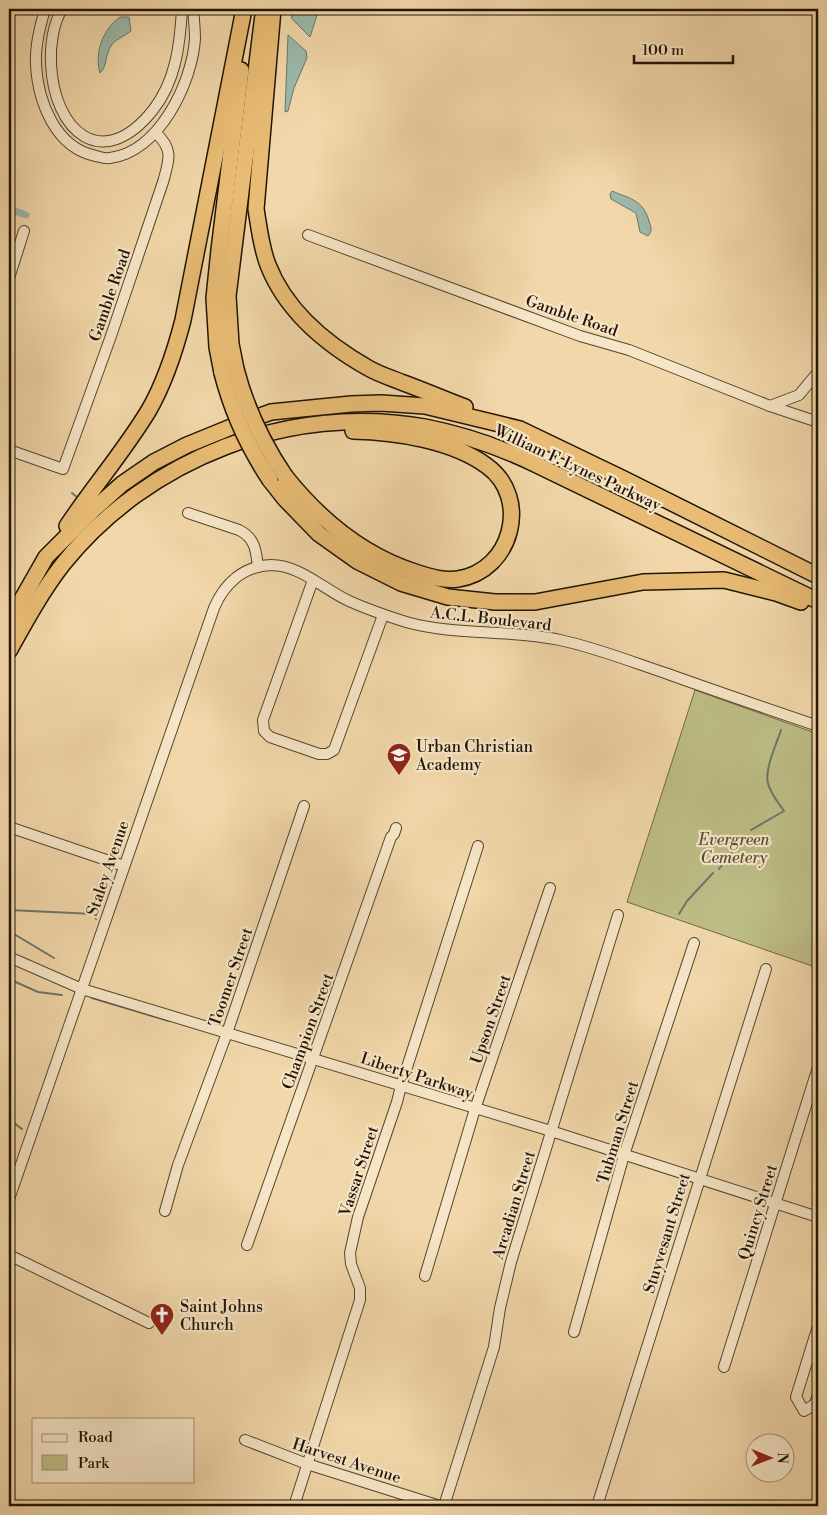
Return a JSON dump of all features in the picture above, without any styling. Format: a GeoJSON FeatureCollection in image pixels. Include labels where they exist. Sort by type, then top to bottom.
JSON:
{"type":"FeatureCollection","features":[{"type":"Feature","properties":{"kind":"highway"},"geometry":{"type":"LineString","coordinates":[[46,557],[87,496],[150,409],[176,348],[244,9]]}},
{"type":"Feature","properties":{"kind":"highway"},"geometry":{"type":"LineString","coordinates":[[9,663],[56,590],[82,556],[118,520],[152,495],[192,472],[234,452],[275,441],[327,432],[357,432],[430,441],[456,449],[488,467],[503,484],[511,506],[511,528],[503,549],[496,559],[479,572],[460,579],[439,579],[406,570],[364,549],[328,523],[285,476],[259,434],[229,371],[214,322],[216,274],[249,9]]}},
{"type":"Feature","properties":{"kind":"highway"},"geometry":{"type":"LineString","coordinates":[[264,9],[228,296],[231,344],[229,371],[232,410],[245,439],[270,480],[296,511],[319,534],[357,561],[400,583],[448,597],[495,602],[535,602],[643,582],[724,580],[776,593],[818,608]]}},
{"type":"Feature","properties":{"kind":"highway"},"geometry":{"type":"LineString","coordinates":[[273,9],[256,209],[267,264],[282,292],[312,328],[336,348],[371,370],[520,429]]}},
{"type":"Feature","properties":{"kind":"highway","name":"William F. Lynes Parkway"},"geometry":{"type":"LineString","coordinates":[[9,622],[46,557],[122,484],[154,462],[187,445],[241,422],[271,412],[351,404],[426,406],[520,429],[818,576]]}},
{"type":"Feature","properties":{"kind":"highway","name":"William F. Lynes Parkway"},"geometry":{"type":"LineString","coordinates":[[9,651],[35,606],[63,565],[96,529],[138,494],[182,466],[226,446],[270,432],[345,422],[383,422],[424,427],[465,437],[505,450],[818,601]]}},
{"type":"Feature","properties":{"kind":"street"},"geometry":{"type":"LineString","coordinates":[[45,9],[38,35],[36,63],[39,88],[48,115],[60,135],[73,148],[88,155],[109,159],[128,153],[141,146],[156,133],[166,117],[191,62],[195,39],[193,9]]}},
{"type":"Feature","properties":{"kind":"street"},"geometry":{"type":"LineString","coordinates":[[62,9],[58,16],[50,50],[54,89],[59,105],[71,127],[81,135],[95,141],[105,142],[123,138],[154,110],[175,67],[182,9]]}},
{"type":"Feature","properties":{"kind":"street"},"geometry":{"type":"LineString","coordinates":[[176,59],[191,62]]}},
{"type":"Feature","properties":{"kind":"street","name":"Gamble Road"},"geometry":{"type":"LineString","coordinates":[[9,450],[63,469],[164,182],[169,159],[165,142],[156,133]]}},
{"type":"Feature","properties":{"kind":"street"},"geometry":{"type":"LineString","coordinates":[[123,138],[128,153]]}},
{"type":"Feature","properties":{"kind":"street"},"geometry":{"type":"LineString","coordinates":[[9,278],[24,231]]}},
{"type":"Feature","properties":{"kind":"street","name":"Gamble Road"},"geometry":{"type":"LineString","coordinates":[[308,234],[580,336],[629,350],[770,406],[818,422]]}},
{"type":"Feature","properties":{"kind":"street"},"geometry":{"type":"LineString","coordinates":[[770,406],[799,395],[818,372]]}},
{"type":"Feature","properties":{"kind":"street"},"geometry":{"type":"LineString","coordinates":[[188,513],[239,530],[249,536],[255,545],[258,567]]}},
{"type":"Feature","properties":{"kind":"street","name":"A.C.L. Boulevard"},"geometry":{"type":"LineString","coordinates":[[258,567],[272,565],[286,567],[299,572],[349,601],[415,624],[444,629],[527,635],[570,643],[610,654],[818,726]]}},
{"type":"Feature","properties":{"kind":"street","name":"Staley Avenue"},"geometry":{"type":"LineString","coordinates":[[9,1198],[218,599],[225,587],[234,579],[246,571],[258,567]]}},
{"type":"Feature","properties":{"kind":"street"},"geometry":{"type":"LineString","coordinates":[[313,580],[262,720],[264,731],[270,737],[319,754],[327,754],[334,750],[383,614]]}},
{"type":"Feature","properties":{"kind":"street","name":"Toomer Street"},"geometry":{"type":"LineString","coordinates":[[165,1211],[171,1186],[304,806]]}},
{"type":"Feature","properties":{"kind":"street"},"geometry":{"type":"LineString","coordinates":[[9,826],[124,866]]}},
{"type":"Feature","properties":{"kind":"street","name":"Champion Street"},"geometry":{"type":"LineString","coordinates":[[247,1245],[391,837],[396,828]]}},
{"type":"Feature","properties":{"kind":"street","name":"Vassar Street"},"geometry":{"type":"LineString","coordinates":[[294,1506],[360,1300],[360,1288],[351,1264],[350,1253],[358,1217],[397,1102],[478,846]]}},
{"type":"Feature","properties":{"kind":"street","name":"Upson Street"},"geometry":{"type":"LineString","coordinates":[[425,1276],[475,1109],[550,888]]}},
{"type":"Feature","properties":{"kind":"street","name":"Arcadian Street"},"geometry":{"type":"LineString","coordinates":[[444,1506],[494,1347],[505,1285],[618,915]]}},
{"type":"Feature","properties":{"kind":"street","name":"Tubman Street"},"geometry":{"type":"LineString","coordinates":[[574,1332],[624,1155],[694,943]]}},
{"type":"Feature","properties":{"kind":"street","name":"Liberty Parkway"},"geometry":{"type":"LineString","coordinates":[[9,957],[82,988],[551,1131],[818,1217]]}},
{"type":"Feature","properties":{"kind":"street","name":"Stuyvesant Street"},"geometry":{"type":"LineString","coordinates":[[597,1506],[766,969]]}},
{"type":"Feature","properties":{"kind":"street","name":"Quincy Street"},"geometry":{"type":"LineString","coordinates":[[724,1367],[818,1067]]}},
{"type":"Feature","properties":{"kind":"street"},"geometry":{"type":"LineString","coordinates":[[9,1255],[149,1323]]}},
{"type":"Feature","properties":{"kind":"street"},"geometry":{"type":"LineString","coordinates":[[818,1326],[796,1397],[804,1410],[815,1404],[818,1395]]}},
{"type":"Feature","properties":{"kind":"street","name":"Harvest Avenue"},"geometry":{"type":"LineString","coordinates":[[245,1440],[307,1464],[440,1506]]}},
{"type":"Feature","properties":{"kind":"green space","name":"Evergreen Cemetery"},"geometry":{"type":"Polygon","coordinates":[[[695,690],[818,734],[818,968],[627,902],[695,690]]]}},
{"type":"Feature","properties":{"kind":"shaded area"},"geometry":{"type":"Polygon","coordinates":[[[290,9],[319,9],[310,37],[292,19],[290,9]]]}},
{"type":"Feature","properties":{"kind":"shaded area"},"geometry":{"type":"Polygon","coordinates":[[[120,17],[129,17],[131,31],[112,44],[104,68],[100,73],[98,58],[101,42],[109,28],[120,17]]]}},
{"type":"Feature","properties":{"kind":"shaded area"},"geometry":{"type":"Polygon","coordinates":[[[288,35],[306,51],[307,58],[294,88],[288,111],[285,112],[288,35]]]}},
{"type":"Feature","properties":{"kind":"shaded area"},"geometry":{"type":"Polygon","coordinates":[[[612,191],[640,204],[651,227],[651,232],[648,236],[640,232],[636,213],[611,199],[610,194],[612,191]]]}},
{"type":"Feature","properties":{"kind":"waterway"},"geometry":{"type":"LineString","coordinates":[[9,209],[26,215]]}},
{"type":"Feature","properties":{"kind":"waterway"},"geometry":{"type":"LineString","coordinates":[[72,493],[78,498]]}},
{"type":"Feature","properties":{"kind":"waterway"},"geometry":{"type":"LineString","coordinates":[[751,830],[784,811],[770,790],[767,778],[769,764],[781,730]]}},
{"type":"Feature","properties":{"kind":"waterway"},"geometry":{"type":"LineString","coordinates":[[719,869],[744,836]]}},
{"type":"Feature","properties":{"kind":"waterway"},"geometry":{"type":"LineString","coordinates":[[679,914],[687,901],[713,873]]}},
{"type":"Feature","properties":{"kind":"waterway"},"geometry":{"type":"LineString","coordinates":[[9,910],[94,914],[96,919]]}},
{"type":"Feature","properties":{"kind":"waterway"},"geometry":{"type":"LineString","coordinates":[[9,931],[54,958]]}},
{"type":"Feature","properties":{"kind":"waterway"},"geometry":{"type":"LineString","coordinates":[[9,979],[38,992],[62,995]]}},
{"type":"Feature","properties":{"kind":"waterway"},"geometry":{"type":"LineString","coordinates":[[92,998],[169,1021]]}},
{"type":"Feature","properties":{"kind":"waterway"},"geometry":{"type":"LineString","coordinates":[[9,1119],[22,1129]]}},
{"type":"Feature","properties":{"kind":"place","name":"Urban Christian Academy"},"geometry":{"type":"Point","coordinates":[399,776]}},
{"type":"Feature","properties":{"kind":"place","name":"Saint Johns Church"},"geometry":{"type":"Point","coordinates":[162,1336]}}]}
